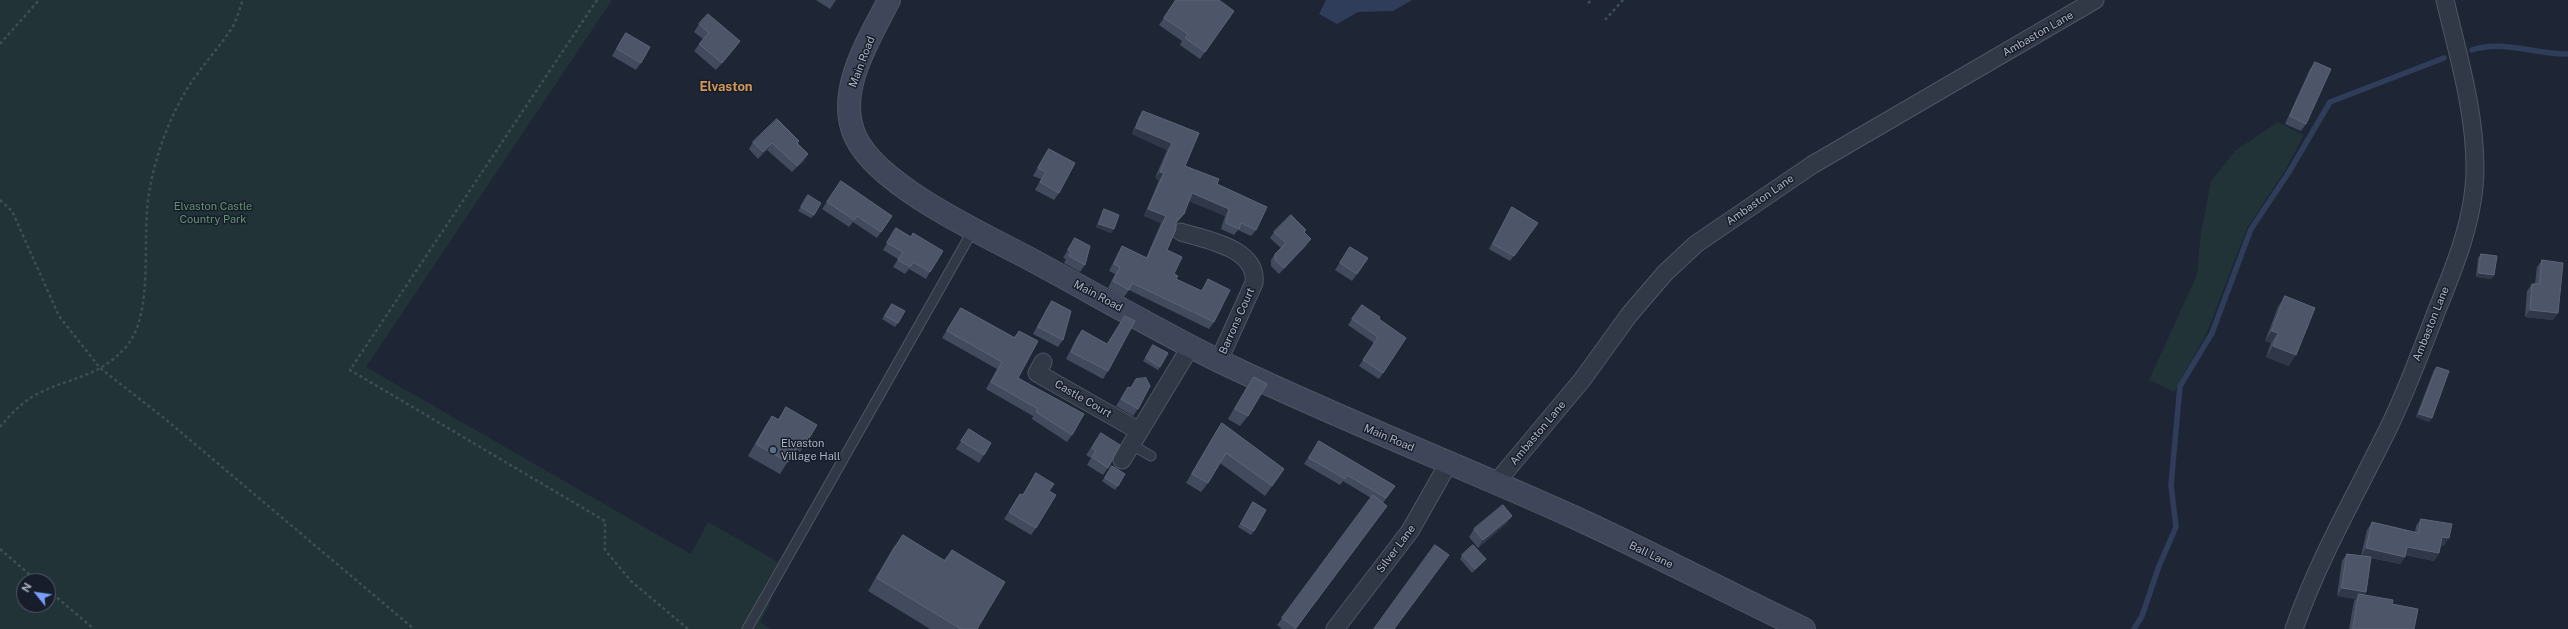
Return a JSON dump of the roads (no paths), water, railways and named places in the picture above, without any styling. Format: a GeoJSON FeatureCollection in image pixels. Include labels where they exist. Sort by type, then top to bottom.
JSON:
{"type":"FeatureCollection","features":[{"type":"Feature","properties":{"kind":"main road","name":"Main Road"},"geometry":{"type":"LineString","coordinates":[[889,0],[869,40],[849,95],[849,109],[855,135],[875,165],[898,184],[973,228],[1191,346],[1377,434],[1495,484]]}},
{"type":"Feature","properties":{"kind":"main road","name":"Ball Lane"},"geometry":{"type":"LineString","coordinates":[[1495,484],[1579,519],[1804,629]]}},
{"type":"Feature","properties":{"kind":"street","name":"Ambaston Lane"},"geometry":{"type":"LineString","coordinates":[[1495,484],[1582,380],[1629,315],[1665,273],[1696,244],[1812,165],[2095,0]]}},
{"type":"Feature","properties":{"kind":"street","name":"Ambaston Lane"},"geometry":{"type":"LineString","coordinates":[[2294,629],[2324,554],[2387,431],[2419,358],[2446,288],[2471,211],[2475,169],[2474,140],[2466,87],[2445,0]]}},
{"type":"Feature","properties":{"kind":"street","name":"Barrons Court"},"geometry":{"type":"LineString","coordinates":[[1181,232],[1217,243],[1243,256],[1254,270],[1254,283],[1219,360]]}},
{"type":"Feature","properties":{"kind":"street"},"geometry":{"type":"LineString","coordinates":[[1122,460],[1191,346]]}},
{"type":"Feature","properties":{"kind":"street","name":"Castle Court"},"geometry":{"type":"LineString","coordinates":[[1043,362],[1037,373],[1135,438]]}},
{"type":"Feature","properties":{"kind":"street","name":"Silver Lane"},"geometry":{"type":"LineString","coordinates":[[1336,629],[1410,531],[1448,464]]}},
{"type":"Feature","properties":{"kind":"lane"},"geometry":{"type":"LineString","coordinates":[[747,629],[973,228]]}},
{"type":"Feature","properties":{"kind":"lane"},"geometry":{"type":"LineString","coordinates":[[1135,438],[1151,456]]}},
{"type":"Feature","properties":{"kind":"water"},"geometry":{"type":"Polygon","coordinates":[[[1326,0],[1412,0],[1393,11],[1358,12],[1337,24],[1319,14],[1326,0]]]}},
{"type":"Feature","properties":{"kind":"waterway"},"geometry":{"type":"LineString","coordinates":[[2472,50],[2495,46],[2556,54],[2568,54]]}},
{"type":"Feature","properties":{"kind":"waterway"},"geometry":{"type":"LineString","coordinates":[[2134,629],[2142,616],[2159,566],[2176,527],[2171,485],[2180,386],[2212,333],[2251,229],[2289,172],[2330,102],[2444,58]]}},
{"type":"Feature","properties":{"kind":"place","name":"Elvaston Village Hall"},"geometry":{"type":"Point","coordinates":[773,450]}},
{"type":"Feature","properties":{"kind":"district","name":"Elvaston"},"geometry":{"type":"Point","coordinates":[726,87]}},
{"type":"Feature","properties":{"kind":"park label","name":"Elvaston Castle Country Park"},"geometry":{"type":"Point","coordinates":[213,213]}}]}
